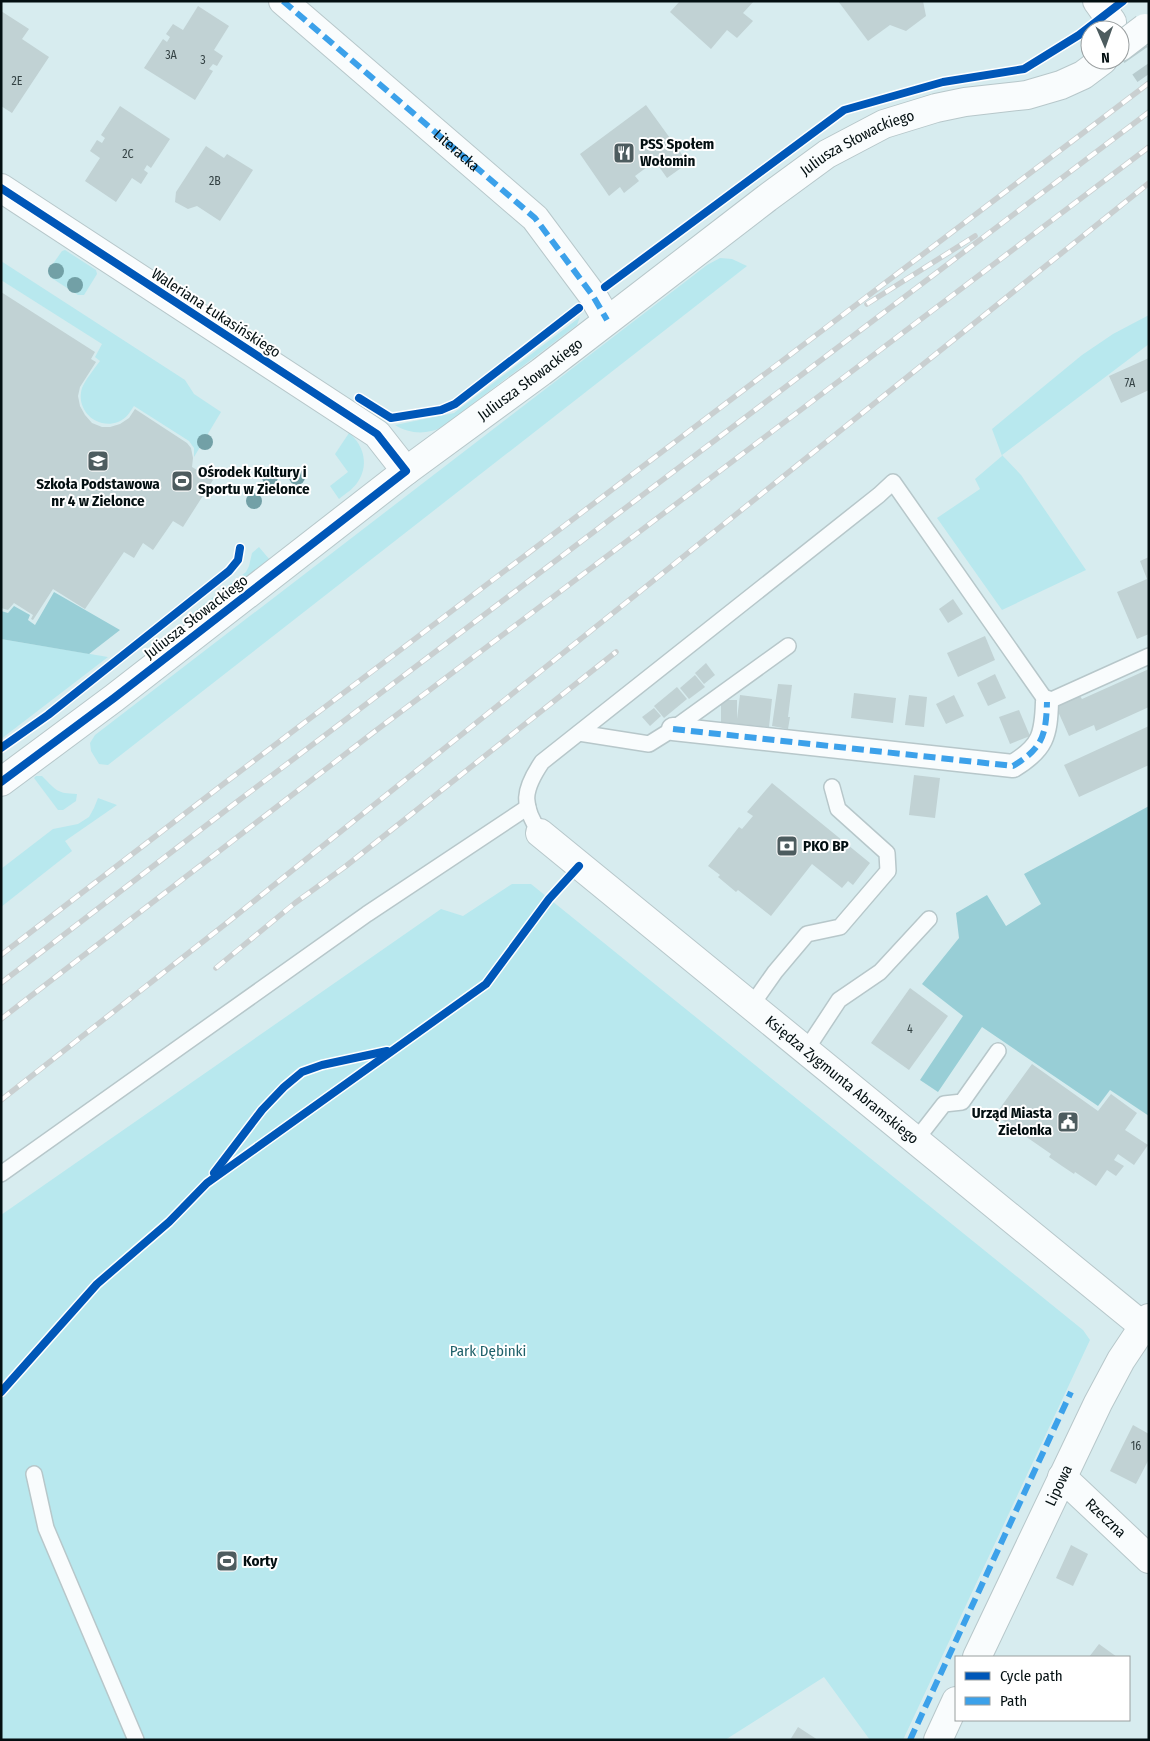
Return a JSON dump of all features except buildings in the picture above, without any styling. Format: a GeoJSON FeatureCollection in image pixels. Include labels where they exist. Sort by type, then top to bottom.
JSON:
{"type":"FeatureCollection","features":[{"type":"Feature","properties":{"kind":"street","name":"Literacka"},"geometry":{"type":"LineString","coordinates":[[283,1],[535,218],[588,289],[608,320]]}},
{"type":"Feature","properties":{"kind":"street","name":"Juliusza Słowackiego"},"geometry":{"type":"LineString","coordinates":[[1130,32],[1147,27]]}},
{"type":"Feature","properties":{"kind":"street","name":"Juliusza Słowackiego"},"geometry":{"type":"LineString","coordinates":[[1,782],[114,698],[406,471],[541,372],[827,154],[884,124],[936,108],[965,102],[1027,95],[1061,85],[1083,75],[1086,70]]}},
{"type":"Feature","properties":{"kind":"street","name":"Waleriana Łukasińskiego"},"geometry":{"type":"LineString","coordinates":[[1,188],[376,434],[406,471]]}},
{"type":"Feature","properties":{"kind":"street"},"geometry":{"type":"LineString","coordinates":[[673,729],[1013,766],[1029,756],[1039,744],[1046,725],[1047,702]]}},
{"type":"Feature","properties":{"kind":"street","name":"Księdza Zygmunta Abramskiego"},"geometry":{"type":"LineString","coordinates":[[540,833],[916,1140],[1146,1322]]}},
{"type":"Feature","properties":{"kind":"street","name":"Lipowa"},"geometry":{"type":"LineString","coordinates":[[977,1656],[1098,1403],[1121,1360],[1146,1322]]}},
{"type":"Feature","properties":{"kind":"street","name":"Rzeczna"},"geometry":{"type":"LineString","coordinates":[[1062,1477],[1149,1559]]}},
{"type":"Feature","properties":{"kind":"street"},"geometry":{"type":"LineString","coordinates":[[938,1740],[955,1703]]}},
{"type":"Feature","properties":{"kind":"lane"},"geometry":{"type":"LineString","coordinates":[[540,833],[532,820],[526,794],[530,779],[542,762],[893,482],[1047,702],[1149,656]]}},
{"type":"Feature","properties":{"kind":"lane"},"geometry":{"type":"LineString","coordinates":[[579,733],[649,744],[673,729],[788,646]]}},
{"type":"Feature","properties":{"kind":"lane"},"geometry":{"type":"LineString","coordinates":[[751,1006],[775,972],[807,934],[840,927],[888,870],[887,853],[838,809],[832,787]]}},
{"type":"Feature","properties":{"kind":"lane"},"geometry":{"type":"LineString","coordinates":[[1,1174],[367,914],[528,807]]}},
{"type":"Feature","properties":{"kind":"lane"},"geometry":{"type":"LineString","coordinates":[[806,1050],[839,1000],[880,972],[929,919]]}},
{"type":"Feature","properties":{"kind":"lane"},"geometry":{"type":"LineString","coordinates":[[916,1140],[944,1104],[962,1102],[998,1051]]}},
{"type":"Feature","properties":{"kind":"lane"},"geometry":{"type":"LineString","coordinates":[[34,1474],[46,1528],[136,1740]]}},
{"type":"Feature","properties":{"kind":"green space"},"geometry":{"type":"Polygon","coordinates":[[[65,250],[96,270],[97,274],[84,295],[78,295],[50,277],[48,271],[62,251],[65,250]]]}},
{"type":"Feature","properties":{"kind":"green space"},"geometry":{"type":"Polygon","coordinates":[[[720,258],[732,259],[747,266],[108,765],[99,764],[91,751],[90,743],[95,735],[707,265],[720,258]]]}},
{"type":"Feature","properties":{"kind":"green space"},"geometry":{"type":"Polygon","coordinates":[[[1,261],[185,380],[194,394],[221,412],[194,457],[194,448],[189,441],[134,406],[121,421],[110,424],[96,421],[85,411],[82,404],[82,388],[100,361],[95,357],[102,344],[1,280],[1,261]]]}},
{"type":"Feature","properties":{"kind":"green space"},"geometry":{"type":"Polygon","coordinates":[[[1149,315],[1149,344],[1002,455],[1021,475],[1086,570],[1002,610],[937,518],[980,489],[975,479],[1002,456],[992,429],[1082,355],[1113,334],[1149,315]]]}},
{"type":"Feature","properties":{"kind":"green space"},"geometry":{"type":"Polygon","coordinates":[[[580,317],[577,325],[442,427],[424,432],[412,432],[395,425],[454,413],[580,317]]]}},
{"type":"Feature","properties":{"kind":"green space"},"geometry":{"type":"Polygon","coordinates":[[[349,433],[362,450],[364,464],[361,477],[339,499],[330,486],[348,472],[335,454],[349,433]]]}},
{"type":"Feature","properties":{"kind":"green space"},"geometry":{"type":"Polygon","coordinates":[[[259,547],[270,560],[197,615],[187,617],[246,572],[252,553],[259,547]]]}},
{"type":"Feature","properties":{"kind":"green space"},"geometry":{"type":"Polygon","coordinates":[[[1,639],[108,657],[1,739],[1,639]]]}},
{"type":"Feature","properties":{"kind":"green space"},"geometry":{"type":"Polygon","coordinates":[[[42,776],[61,792],[77,794],[76,801],[63,810],[58,810],[34,778],[42,776]]]}},
{"type":"Feature","properties":{"kind":"green space"},"geometry":{"type":"Polygon","coordinates":[[[98,798],[117,805],[65,841],[72,851],[1,907],[1,869],[53,829],[78,824],[89,817],[98,798]]]}},
{"type":"Feature","properties":{"kind":"green space","name":"Park Dębinki"},"geometry":{"type":"Polygon","coordinates":[[[512,884],[531,884],[1083,1330],[1090,1340],[903,1740],[870,1740],[824,1677],[725,1740],[1,1740],[1,1215],[441,909],[463,916],[512,884]]]}},
{"type":"Feature","properties":{"kind":"shaded area"},"geometry":{"type":"Polygon","coordinates":[[[54,592],[120,630],[89,654],[1,639],[1,611],[8,613],[14,606],[30,615],[28,620],[35,625],[54,592]]]}},
{"type":"Feature","properties":{"kind":"shaded area"},"geometry":{"type":"Polygon","coordinates":[[[1149,806],[1149,1116],[1110,1090],[1098,1106],[982,1027],[938,1092],[920,1080],[963,1016],[922,984],[959,938],[956,913],[987,895],[1006,926],[1041,904],[1024,874],[1149,806]]]}},
{"type":"Feature","properties":{"kind":"tunnel"},"geometry":{"type":"LineString","coordinates":[[1130,46],[1149,74]]}},
{"type":"Feature","properties":{"kind":"railway"},"geometry":{"type":"LineString","coordinates":[[1,955],[226,782],[1149,83]]}},
{"type":"Feature","properties":{"kind":"railway"},"geometry":{"type":"LineString","coordinates":[[1,983],[238,801],[1149,112]]}},
{"type":"Feature","properties":{"kind":"railway"},"geometry":{"type":"LineString","coordinates":[[1,1019],[374,732],[1149,147]]}},
{"type":"Feature","properties":{"kind":"railway"},"geometry":{"type":"LineString","coordinates":[[1,1100],[228,922],[1149,183]]}},
{"type":"Feature","properties":{"kind":"railway"},"geometry":{"type":"LineString","coordinates":[[867,304],[975,236]]}},
{"type":"Feature","properties":{"kind":"railway"},"geometry":{"type":"LineString","coordinates":[[216,968],[295,903],[346,866],[616,652]]}},
{"type":"Feature","properties":{"kind":"marked path"},"geometry":{"type":"LineString","coordinates":[[283,1],[535,218],[593,296],[607,320]]}},
{"type":"Feature","properties":{"kind":"marked path"},"geometry":{"type":"LineString","coordinates":[[673,729],[1013,766],[1031,753],[1041,740],[1044,732],[1047,702]]}},
{"type":"Feature","properties":{"kind":"marked path"},"geometry":{"type":"LineString","coordinates":[[910,1740],[1071,1392]]}},
{"type":"Feature","properties":{"kind":"cycle path"},"geometry":{"type":"LineString","coordinates":[[605,287],[844,110],[943,82],[1024,69],[1079,35],[1123,1]]}},
{"type":"Feature","properties":{"kind":"cycle path"},"geometry":{"type":"LineString","coordinates":[[1,188],[377,434],[406,471],[114,698],[1,782]]}},
{"type":"Feature","properties":{"kind":"cycle path"},"geometry":{"type":"LineString","coordinates":[[359,398],[391,418],[441,410],[455,404],[579,308]]}},
{"type":"Feature","properties":{"kind":"cycle path"},"geometry":{"type":"LineString","coordinates":[[1,748],[48,715],[229,571],[238,560],[240,548]]}},
{"type":"Feature","properties":{"kind":"cycle path"},"geometry":{"type":"LineString","coordinates":[[1,1392],[97,1284],[169,1222],[207,1183],[486,984],[549,899],[579,866]]}},
{"type":"Feature","properties":{"kind":"cycle path"},"geometry":{"type":"LineString","coordinates":[[214,1173],[262,1110],[284,1087],[302,1072],[322,1065],[387,1051]]}},
{"type":"Feature","properties":{"kind":"place","name":"PSS Społem Wołomin"},"geometry":{"type":"Point","coordinates":[624,153]}},
{"type":"Feature","properties":{"kind":"place","name":"Szkoła Podstawowa nr 4 w Zielonce"},"geometry":{"type":"Point","coordinates":[98,461]}},
{"type":"Feature","properties":{"kind":"place","name":"Ośrodek Kultury i Sportu w Zielonce"},"geometry":{"type":"Point","coordinates":[182,481]}},
{"type":"Feature","properties":{"kind":"place","name":"PKO BP"},"geometry":{"type":"Point","coordinates":[787,846]}},
{"type":"Feature","properties":{"kind":"place","name":"Urząd Miasta Zielonka"},"geometry":{"type":"Point","coordinates":[1068,1122]}},
{"type":"Feature","properties":{"kind":"place","name":"Korty"},"geometry":{"type":"Point","coordinates":[227,1561]}}]}
